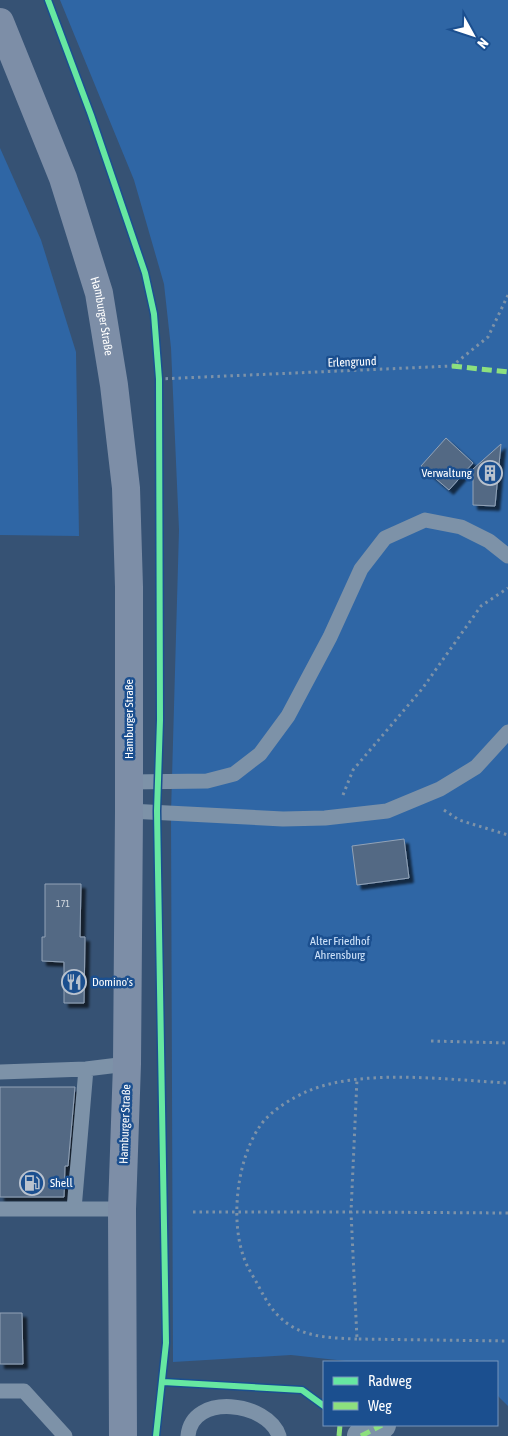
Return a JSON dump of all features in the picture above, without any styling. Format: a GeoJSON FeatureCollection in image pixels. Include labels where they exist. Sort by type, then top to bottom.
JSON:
{"type":"FeatureCollection","features":[{"type":"Feature","properties":{"kind":"main road","name":"Hamburger Straße"},"geometry":{"type":"LineString","coordinates":[[0,22],[66,186],[99,293],[126,488],[129,586],[130,812],[127,1064],[122,1209],[123,1436]]}},
{"type":"Feature","properties":{"kind":"street"},"geometry":{"type":"LineString","coordinates":[[361,1436],[380,1426]]}},
{"type":"Feature","properties":{"kind":"lane"},"geometry":{"type":"LineString","coordinates":[[129,782],[207,781],[234,774],[260,754],[288,716],[330,637],[361,569],[385,538],[425,520],[461,527],[489,541],[508,556]]}},
{"type":"Feature","properties":{"kind":"lane"},"geometry":{"type":"LineString","coordinates":[[130,812],[283,818],[334,817],[387,811],[440,789],[476,767],[508,732]]}},
{"type":"Feature","properties":{"kind":"lane"},"geometry":{"type":"LineString","coordinates":[[0,1072],[86,1069],[127,1064]]}},
{"type":"Feature","properties":{"kind":"lane"},"geometry":{"type":"LineString","coordinates":[[74,1209],[86,1069]]}},
{"type":"Feature","properties":{"kind":"lane"},"geometry":{"type":"LineString","coordinates":[[0,1209],[122,1209]]}},
{"type":"Feature","properties":{"kind":"lane"},"geometry":{"type":"LineString","coordinates":[[4,1391],[24,1391],[65,1436]]}},
{"type":"Feature","properties":{"kind":"lane"},"geometry":{"type":"LineString","coordinates":[[188,1436],[195,1419],[204,1412],[213,1408],[228,1407],[257,1412],[277,1428],[279,1436]]}},
{"type":"Feature","properties":{"kind":"path"},"geometry":{"type":"LineString","coordinates":[[334,817],[353,770],[422,689],[481,606],[508,588]]}},
{"type":"Feature","properties":{"kind":"path"},"geometry":{"type":"LineString","coordinates":[[422,796],[459,820],[508,835]]}},
{"type":"Feature","properties":{"kind":"path"},"geometry":{"type":"LineString","coordinates":[[431,1042],[508,1043]]}},
{"type":"Feature","properties":{"kind":"path"},"geometry":{"type":"LineString","coordinates":[[357,1079],[351,1212],[357,1339]]}},
{"type":"Feature","properties":{"kind":"path"},"geometry":{"type":"LineString","coordinates":[[508,1082],[357,1079],[328,1084],[307,1092],[283,1105],[260,1125],[246,1152],[236,1210],[238,1235],[244,1258],[275,1313],[290,1325],[304,1332],[332,1338],[357,1339],[508,1340]]}},
{"type":"Feature","properties":{"kind":"path"},"geometry":{"type":"LineString","coordinates":[[193,1212],[236,1210],[508,1213]]}},
{"type":"Feature","properties":{"kind":"green space","name":"Alter Friedhof Ahrensburg"},"geometry":{"type":"Polygon","coordinates":[[[60,0],[508,0],[508,1406],[498,1396],[498,1361],[346,1361],[291,1355],[173,1362],[171,813],[179,530],[171,348],[164,284],[134,180],[60,0]]]}},
{"type":"Feature","properties":{"kind":"green space"},"geometry":{"type":"Polygon","coordinates":[[[0,148],[41,240],[76,352],[79,536],[0,535],[0,148]]]}},
{"type":"Feature","properties":{"kind":"building","name":"Verwaltung"},"geometry":{"type":"Polygon","coordinates":[[[446,438],[473,463],[449,490],[421,466],[446,438]]]}},
{"type":"Feature","properties":{"kind":"building","name":"Verwaltung"},"geometry":{"type":"Polygon","coordinates":[[[501,444],[495,506],[473,505],[473,469],[501,444]]]}},
{"type":"Feature","properties":{"kind":"building"},"geometry":{"type":"Polygon","coordinates":[[[404,839],[409,878],[357,885],[352,846],[404,839]]]}},
{"type":"Feature","properties":{"kind":"building"},"geometry":{"type":"Polygon","coordinates":[[[45,884],[81,884],[80,937],[85,937],[84,1003],[64,1003],[64,962],[42,961],[42,937],[45,937],[45,884]]]}},
{"type":"Feature","properties":{"kind":"building"},"geometry":{"type":"Polygon","coordinates":[[[0,1087],[75,1087],[68,1166],[65,1166],[64,1197],[0,1197],[0,1087]]]}},
{"type":"Feature","properties":{"kind":"building"},"geometry":{"type":"Polygon","coordinates":[[[0,1313],[22,1313],[23,1364],[0,1364],[0,1313]]]}},
{"type":"Feature","properties":{"kind":"marked path"},"geometry":{"type":"LineString","coordinates":[[452,366],[508,372]]}},
{"type":"Feature","properties":{"kind":"marked path"},"geometry":{"type":"LineString","coordinates":[[339,1436],[340,1426]]}},
{"type":"Feature","properties":{"kind":"marked path"},"geometry":{"type":"LineString","coordinates":[[361,1436],[380,1426]]}},
{"type":"Feature","properties":{"kind":"cycle path"},"geometry":{"type":"LineString","coordinates":[[48,0],[91,115],[145,273],[154,314],[159,379],[160,720],[157,811],[166,1343],[156,1436]]}},
{"type":"Feature","properties":{"kind":"cycle path"},"geometry":{"type":"LineString","coordinates":[[163,1382],[302,1390],[323,1405]]}},
{"type":"Feature","properties":{"kind":"place","name":"Verwaltung"},"geometry":{"type":"Point","coordinates":[490,473]}},
{"type":"Feature","properties":{"kind":"place","name":"Domino's"},"geometry":{"type":"Point","coordinates":[74,982]}},
{"type":"Feature","properties":{"kind":"place","name":"Shell"},"geometry":{"type":"Point","coordinates":[32,1183]}}]}
